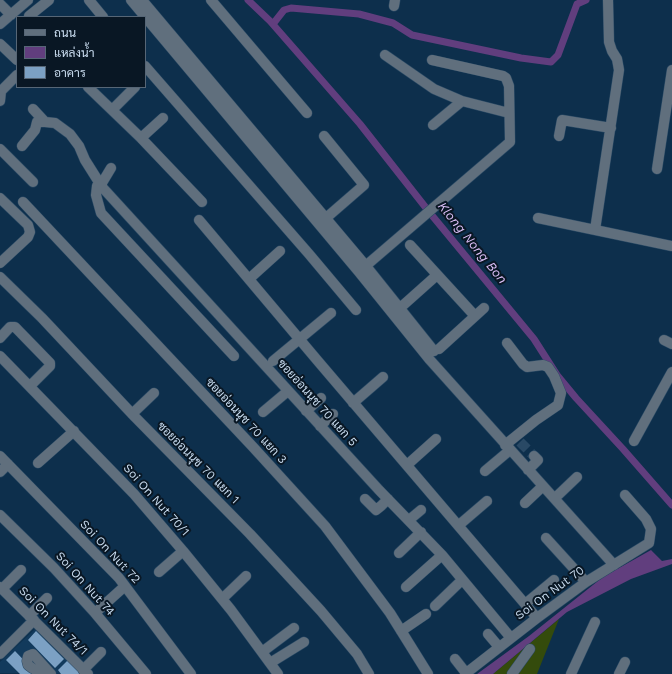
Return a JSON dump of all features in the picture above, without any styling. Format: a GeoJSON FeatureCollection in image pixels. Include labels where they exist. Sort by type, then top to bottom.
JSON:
{"type":"FeatureCollection","features":[{"type":"Feature","properties":{"kind":"street"},"geometry":{"type":"LineString","coordinates":[[0,24],[28,0]]}},
{"type":"Feature","properties":{"kind":"street"},"geometry":{"type":"LineString","coordinates":[[29,16],[49,0]]}},
{"type":"Feature","properties":{"kind":"street"},"geometry":{"type":"LineString","coordinates":[[89,0],[102,16]]}},
{"type":"Feature","properties":{"kind":"street"},"geometry":{"type":"LineString","coordinates":[[131,0],[145,16]]}},
{"type":"Feature","properties":{"kind":"street"},"geometry":{"type":"LineString","coordinates":[[142,0],[326,218],[430,360],[614,565]]}},
{"type":"Feature","properties":{"kind":"street"},"geometry":{"type":"LineString","coordinates":[[211,0],[307,113]]}},
{"type":"Feature","properties":{"kind":"street"},"geometry":{"type":"LineString","coordinates":[[595,230],[619,65],[618,59],[609,42],[608,0]]}},
{"type":"Feature","properties":{"kind":"street"},"geometry":{"type":"LineString","coordinates":[[0,4],[11,14]]}},
{"type":"Feature","properties":{"kind":"street"},"geometry":{"type":"LineString","coordinates":[[146,17],[362,269],[400,308],[436,350],[484,308]]}},
{"type":"Feature","properties":{"kind":"street"},"geometry":{"type":"LineString","coordinates":[[0,44],[16,59]]}},
{"type":"Feature","properties":{"kind":"street"},"geometry":{"type":"LineString","coordinates":[[385,55],[434,89],[462,101],[509,112]]}},
{"type":"Feature","properties":{"kind":"street"},"geometry":{"type":"LineString","coordinates":[[362,269],[508,144],[510,139],[509,86],[506,78],[503,76],[432,60]]}},
{"type":"Feature","properties":{"kind":"street"},"geometry":{"type":"LineString","coordinates":[[146,67],[356,310]]}},
{"type":"Feature","properties":{"kind":"street"},"geometry":{"type":"LineString","coordinates":[[657,169],[668,127],[672,70]]}},
{"type":"Feature","properties":{"kind":"street"},"geometry":{"type":"LineString","coordinates":[[0,101],[1,91],[16,76]]}},
{"type":"Feature","properties":{"kind":"street"},"geometry":{"type":"LineString","coordinates":[[89,88],[141,138],[202,202]]}},
{"type":"Feature","properties":{"kind":"street"},"geometry":{"type":"LineString","coordinates":[[112,110],[134,88]]}},
{"type":"Feature","properties":{"kind":"street"},"geometry":{"type":"LineString","coordinates":[[433,125],[462,101]]}},
{"type":"Feature","properties":{"kind":"street"},"geometry":{"type":"LineString","coordinates":[[33,109],[45,122]]}},
{"type":"Feature","properties":{"kind":"street"},"geometry":{"type":"LineString","coordinates":[[141,138],[163,118]]}},
{"type":"Feature","properties":{"kind":"street"},"geometry":{"type":"LineString","coordinates":[[560,136],[562,120],[610,128]]}},
{"type":"Feature","properties":{"kind":"street"},"geometry":{"type":"LineString","coordinates":[[22,146],[35,130],[38,122],[45,122]]}},
{"type":"Feature","properties":{"kind":"street","name":"ซอยอ่อนนุช 70 แยก 5"},"geometry":{"type":"LineString","coordinates":[[45,122],[55,123],[70,134],[79,146],[85,160],[102,187],[306,411],[442,555],[511,638]]}},
{"type":"Feature","properties":{"kind":"street"},"geometry":{"type":"LineString","coordinates":[[324,136],[364,185],[326,218]]}},
{"type":"Feature","properties":{"kind":"street"},"geometry":{"type":"LineString","coordinates":[[0,149],[33,182]]}},
{"type":"Feature","properties":{"kind":"street"},"geometry":{"type":"LineString","coordinates":[[111,168],[102,183],[102,187],[97,186],[96,195],[101,213],[234,356]]}},
{"type":"Feature","properties":{"kind":"street"},"geometry":{"type":"LineString","coordinates":[[0,198],[28,225],[30,232],[28,237],[0,263]]}},
{"type":"Feature","properties":{"kind":"street","name":"ซอยอ่อนนุช 70 แยก 3"},"geometry":{"type":"LineString","coordinates":[[23,202],[325,526],[390,613],[428,674]]}},
{"type":"Feature","properties":{"kind":"street"},"geometry":{"type":"LineString","coordinates":[[538,218],[672,246]]}},
{"type":"Feature","properties":{"kind":"street"},"geometry":{"type":"LineString","coordinates":[[200,220],[353,403],[459,525],[537,618]]}},
{"type":"Feature","properties":{"kind":"street"},"geometry":{"type":"LineString","coordinates":[[410,245],[475,316]]}},
{"type":"Feature","properties":{"kind":"street"},"geometry":{"type":"LineString","coordinates":[[249,279],[280,251]]}},
{"type":"Feature","properties":{"kind":"street"},"geometry":{"type":"LineString","coordinates":[[400,308],[437,275]]}},
{"type":"Feature","properties":{"kind":"street","name":"ซอยอ่อนนุช 70 แยก 1"},"geometry":{"type":"LineString","coordinates":[[0,277],[42,318],[316,605],[357,654],[369,674]]}},
{"type":"Feature","properties":{"kind":"street"},"geometry":{"type":"LineString","coordinates":[[273,361],[331,313]]}},
{"type":"Feature","properties":{"kind":"street"},"geometry":{"type":"LineString","coordinates":[[0,338],[10,327],[16,327],[50,364],[50,367],[30,386]]}},
{"type":"Feature","properties":{"kind":"street"},"geometry":{"type":"LineString","coordinates":[[485,471],[536,420],[558,405],[561,393],[554,376],[548,367],[543,365],[527,367],[507,343]]}},
{"type":"Feature","properties":{"kind":"street","name":"Soi On Nut 70/1"},"geometry":{"type":"LineString","coordinates":[[0,356],[134,494],[184,551],[262,652],[276,674]]}},
{"type":"Feature","properties":{"kind":"street"},"geometry":{"type":"LineString","coordinates":[[634,441],[672,372]]}},
{"type":"Feature","properties":{"kind":"street"},"geometry":{"type":"LineString","coordinates":[[353,403],[383,377]]}},
{"type":"Feature","properties":{"kind":"street"},"geometry":{"type":"LineString","coordinates":[[263,412],[288,391]]}},
{"type":"Feature","properties":{"kind":"street"},"geometry":{"type":"LineString","coordinates":[[132,414],[154,393]]}},
{"type":"Feature","properties":{"kind":"street"},"geometry":{"type":"LineString","coordinates":[[306,411],[321,398]]}},
{"type":"Feature","properties":{"kind":"street"},"geometry":{"type":"LineString","coordinates":[[320,426],[334,414]]}},
{"type":"Feature","properties":{"kind":"street"},"geometry":{"type":"LineString","coordinates":[[38,462],[74,431]]}},
{"type":"Feature","properties":{"kind":"street"},"geometry":{"type":"LineString","coordinates":[[407,465],[436,439]]}},
{"type":"Feature","properties":{"kind":"street","name":"Soi On Nut 72"},"geometry":{"type":"LineString","coordinates":[[0,456],[119,578],[191,674]]}},
{"type":"Feature","properties":{"kind":"street"},"geometry":{"type":"LineString","coordinates":[[528,470],[538,460],[534,456]]}},
{"type":"Feature","properties":{"kind":"street"},"geometry":{"type":"LineString","coordinates":[[0,472],[8,464]]}},
{"type":"Feature","properties":{"kind":"street"},"geometry":{"type":"LineString","coordinates":[[555,498],[577,477]]}},
{"type":"Feature","properties":{"kind":"street"},"geometry":{"type":"LineString","coordinates":[[525,502],[543,486]]}},
{"type":"Feature","properties":{"kind":"street","name":"Soi On Nut 70"},"geometry":{"type":"LineString","coordinates":[[466,673],[586,582],[649,543],[651,528],[646,519],[625,495]]}},
{"type":"Feature","properties":{"kind":"street"},"geometry":{"type":"LineString","coordinates":[[365,499],[376,510],[388,499]]}},
{"type":"Feature","properties":{"kind":"street"},"geometry":{"type":"LineString","coordinates":[[459,525],[487,501]]}},
{"type":"Feature","properties":{"kind":"street"},"geometry":{"type":"LineString","coordinates":[[409,520],[421,510]]}},
{"type":"Feature","properties":{"kind":"street","name":"Soi On Nut 74"},"geometry":{"type":"LineString","coordinates":[[0,515],[54,568],[95,612],[146,674]]}},
{"type":"Feature","properties":{"kind":"street"},"geometry":{"type":"LineString","coordinates":[[398,553],[421,532]]}},
{"type":"Feature","properties":{"kind":"street"},"geometry":{"type":"LineString","coordinates":[[546,538],[586,582]]}},
{"type":"Feature","properties":{"kind":"street"},"geometry":{"type":"LineString","coordinates":[[159,572],[184,551]]}},
{"type":"Feature","properties":{"kind":"street"},"geometry":{"type":"LineString","coordinates":[[406,587],[442,555]]}},
{"type":"Feature","properties":{"kind":"street"},"geometry":{"type":"LineString","coordinates":[[1,588],[21,570]]}},
{"type":"Feature","properties":{"kind":"street"},"geometry":{"type":"LineString","coordinates":[[222,599],[246,576]]}},
{"type":"Feature","properties":{"kind":"street"},"geometry":{"type":"LineString","coordinates":[[435,606],[462,580]]}},
{"type":"Feature","properties":{"kind":"street"},"geometry":{"type":"LineString","coordinates":[[526,604],[554,580]]}},
{"type":"Feature","properties":{"kind":"street"},"geometry":{"type":"LineString","coordinates":[[95,612],[125,586]]}},
{"type":"Feature","properties":{"kind":"street","name":"Soi On Nut 74/1"},"geometry":{"type":"LineString","coordinates":[[1,588],[86,672]]}},
{"type":"Feature","properties":{"kind":"street"},"geometry":{"type":"LineString","coordinates":[[0,654],[32,618],[47,598]]}},
{"type":"Feature","properties":{"kind":"street"},"geometry":{"type":"LineString","coordinates":[[401,631],[426,614]]}},
{"type":"Feature","properties":{"kind":"street"},"geometry":{"type":"LineString","coordinates":[[571,674],[595,622]]}},
{"type":"Feature","properties":{"kind":"street"},"geometry":{"type":"LineString","coordinates":[[262,652],[294,628]]}},
{"type":"Feature","properties":{"kind":"street"},"geometry":{"type":"LineString","coordinates":[[488,634],[499,647]]}},
{"type":"Feature","properties":{"kind":"street"},"geometry":{"type":"LineString","coordinates":[[270,663],[304,642]]}},
{"type":"Feature","properties":{"kind":"street"},"geometry":{"type":"LineString","coordinates":[[512,674],[530,649]]}},
{"type":"Feature","properties":{"kind":"street"},"geometry":{"type":"LineString","coordinates":[[86,672],[101,652]]}},
{"type":"Feature","properties":{"kind":"street"},"geometry":{"type":"LineString","coordinates":[[455,659],[466,673]]}},
{"type":"Feature","properties":{"kind":"street"},"geometry":{"type":"LineString","coordinates":[[619,674],[625,662]]}},
{"type":"Feature","properties":{"kind":"shaded area"},"geometry":{"type":"Polygon","coordinates":[[[36,628],[81,674],[0,673],[0,662],[36,628]]]}},
{"type":"Feature","properties":{"kind":"green space"},"geometry":{"type":"Polygon","coordinates":[[[559,619],[537,674],[493,674],[559,619]]]}},
{"type":"Feature","properties":{"kind":"water"},"geometry":{"type":"Polygon","coordinates":[[[651,550],[662,561],[672,559],[672,564],[631,579],[567,612],[493,674],[477,674],[529,636],[603,577],[651,550]]]}},
{"type":"Feature","properties":{"kind":"building"},"geometry":{"type":"Polygon","coordinates":[[[36,631],[64,659],[55,668],[28,640],[36,631]]]}},
{"type":"Feature","properties":{"kind":"building"},"geometry":{"type":"Polygon","coordinates":[[[15,651],[37,674],[20,674],[6,660],[15,651]]]}},
{"type":"Feature","properties":{"kind":"building"},"geometry":{"type":"Polygon","coordinates":[[[68,660],[81,674],[61,674],[58,670],[68,660]]]}},
{"type":"Feature","properties":{"kind":"waterway","name":"Klong Nong Bon"},"geometry":{"type":"LineString","coordinates":[[248,0],[270,21],[360,124],[430,213],[534,339],[557,375],[672,505]]}},
{"type":"Feature","properties":{"kind":"waterway"},"geometry":{"type":"LineString","coordinates":[[273,24],[284,10],[291,8],[359,14],[393,23],[412,35],[521,58],[551,62],[558,55],[577,4],[586,0]]}},
{"type":"Feature","properties":{"kind":"tunnel"},"geometry":{"type":"LineString","coordinates":[[520,442],[534,456]]}}]}
